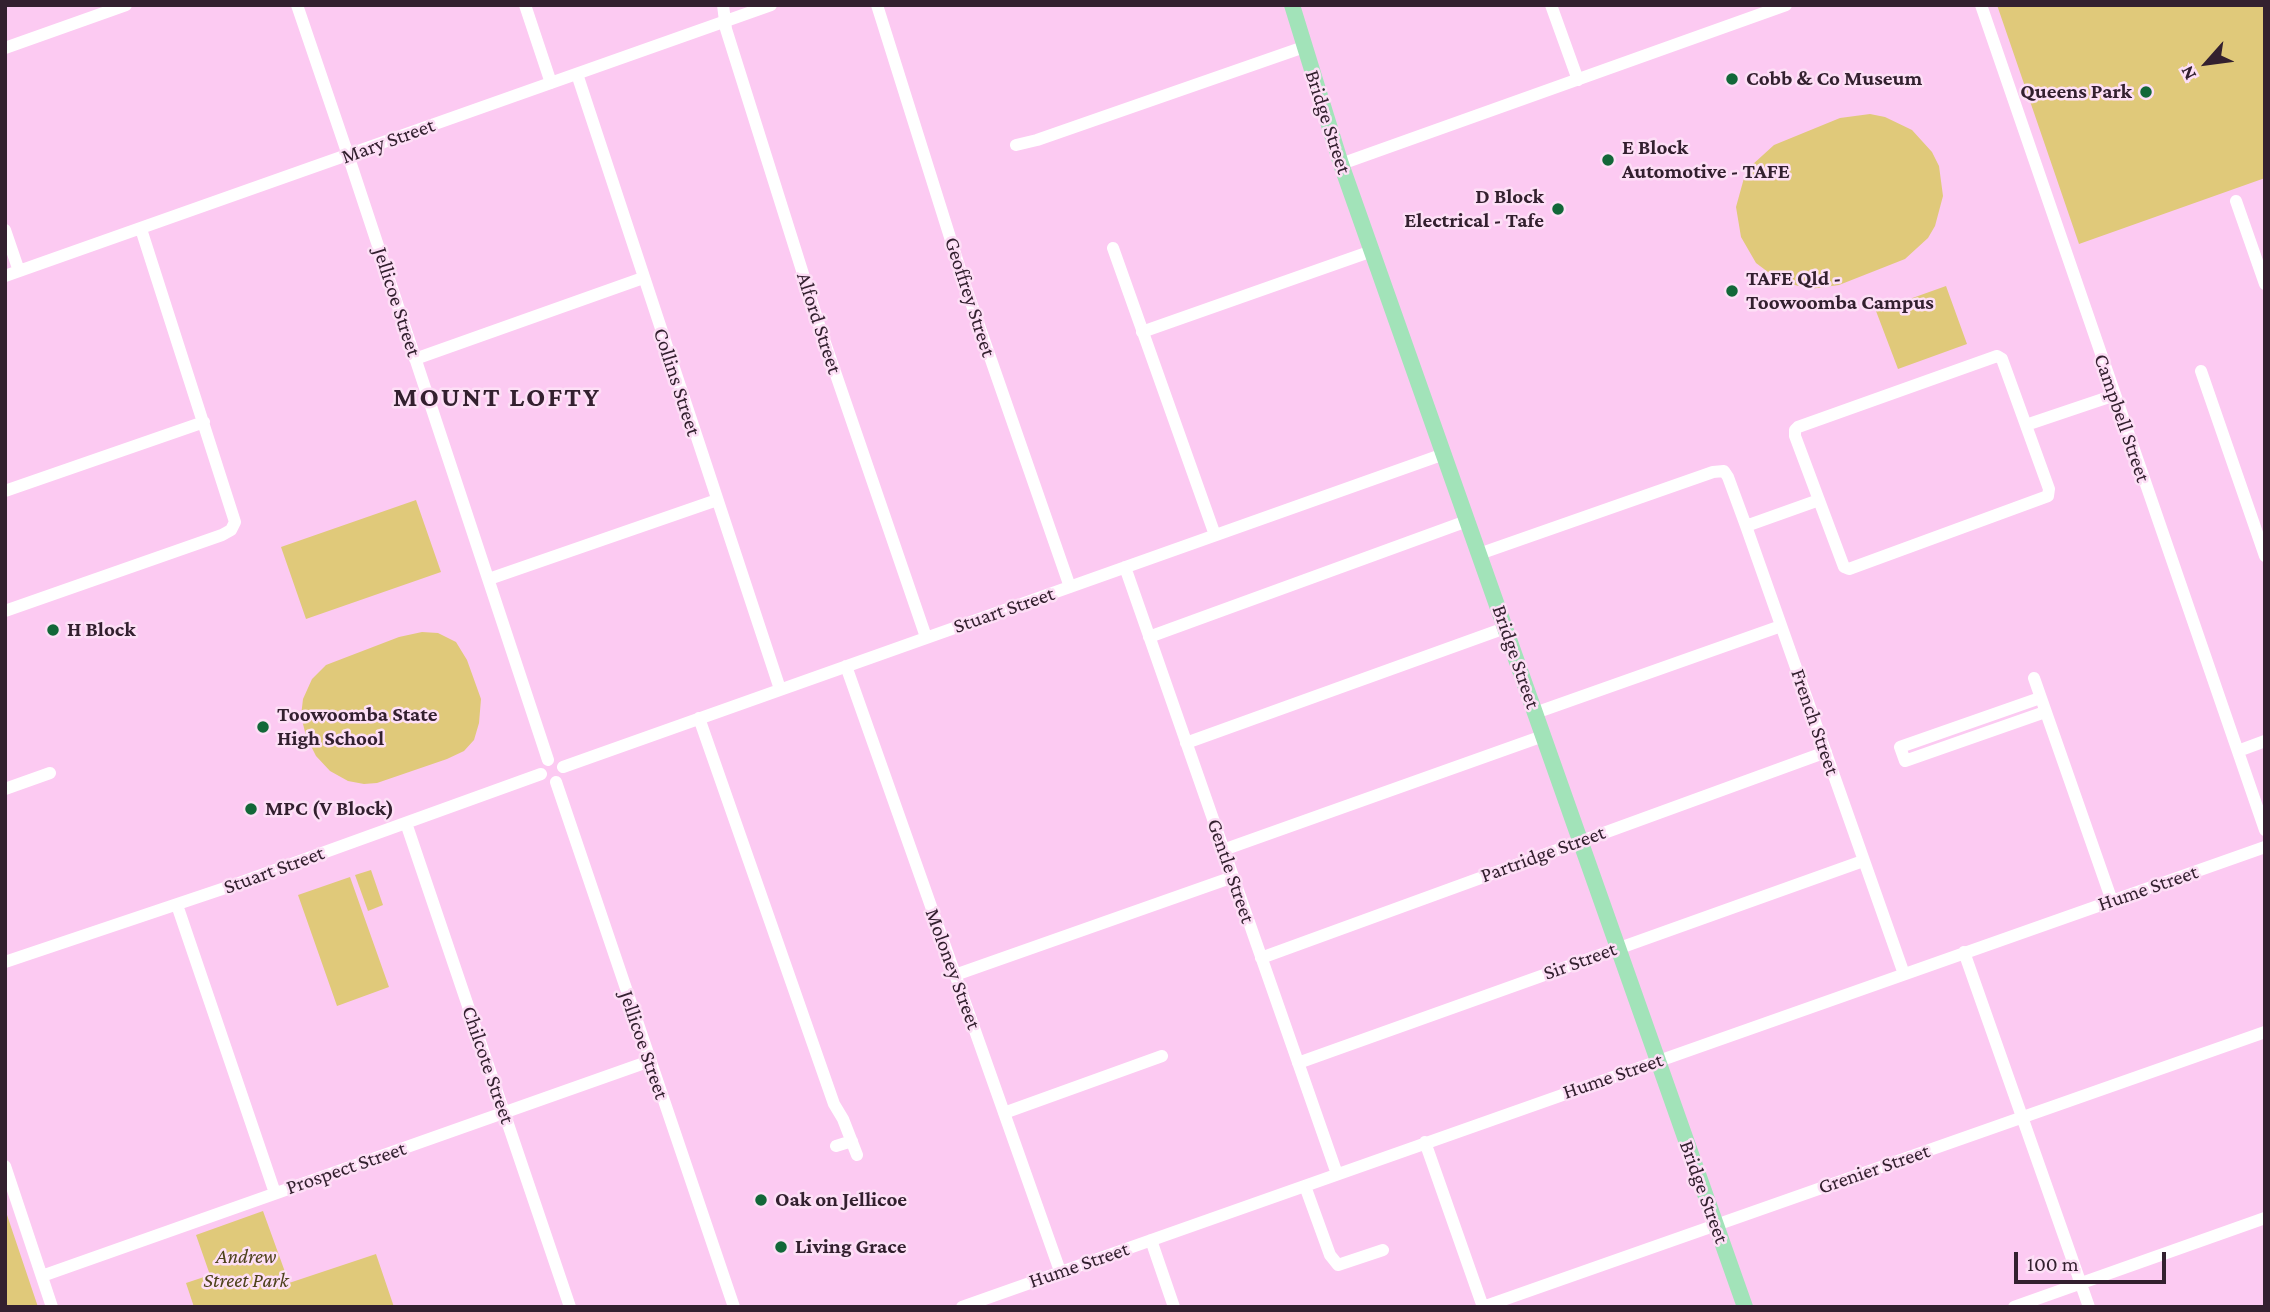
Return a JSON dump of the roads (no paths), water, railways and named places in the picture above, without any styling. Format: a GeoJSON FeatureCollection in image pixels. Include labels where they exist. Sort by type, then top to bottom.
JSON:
{"type":"FeatureCollection","features":[{"type":"Feature","properties":{"kind":"main road","name":"Bridge Street"},"geometry":{"type":"LineString","coordinates":[[1292,5],[1341,164],[1745,1307]]}},
{"type":"Feature","properties":{"kind":"street"},"geometry":{"type":"LineString","coordinates":[[5,48],[126,5]]}},
{"type":"Feature","properties":{"kind":"street","name":"Jellicoe Street"},"geometry":{"type":"LineString","coordinates":[[296,5],[548,760]]}},
{"type":"Feature","properties":{"kind":"street"},"geometry":{"type":"LineString","coordinates":[[525,5],[551,83]]}},
{"type":"Feature","properties":{"kind":"street","name":"Alford Street"},"geometry":{"type":"LineString","coordinates":[[723,5],[726,29],[821,331],[926,637]]}},
{"type":"Feature","properties":{"kind":"street","name":"Mary Street"},"geometry":{"type":"LineString","coordinates":[[5,276],[771,5]]}},
{"type":"Feature","properties":{"kind":"street","name":"Geoffrey Street"},"geometry":{"type":"LineString","coordinates":[[877,5],[965,285],[1070,587]]}},
{"type":"Feature","properties":{"kind":"street"},"geometry":{"type":"LineString","coordinates":[[1551,5],[1578,80]]}},
{"type":"Feature","properties":{"kind":"street"},"geometry":{"type":"LineString","coordinates":[[1341,164],[1786,5]]}},
{"type":"Feature","properties":{"kind":"street","name":"Campbell Street"},"geometry":{"type":"LineString","coordinates":[[1981,5],[2265,830]]}},
{"type":"Feature","properties":{"kind":"street"},"geometry":{"type":"LineString","coordinates":[[1016,145],[1304,47]]}},
{"type":"Feature","properties":{"kind":"street","name":"Collins Street"},"geometry":{"type":"LineString","coordinates":[[577,74],[780,689]]}},
{"type":"Feature","properties":{"kind":"street"},"geometry":{"type":"LineString","coordinates":[[2236,201],[2265,284]]}},
{"type":"Feature","properties":{"kind":"street"},"geometry":{"type":"LineString","coordinates":[[5,611],[231,530],[235,522],[141,229]]}},
{"type":"Feature","properties":{"kind":"street"},"geometry":{"type":"LineString","coordinates":[[5,230],[19,271]]}},
{"type":"Feature","properties":{"kind":"street"},"geometry":{"type":"LineString","coordinates":[[1113,248],[1215,535]]}},
{"type":"Feature","properties":{"kind":"street"},"geometry":{"type":"LineString","coordinates":[[1142,332],[1372,251]]}},
{"type":"Feature","properties":{"kind":"street"},"geometry":{"type":"LineString","coordinates":[[415,359],[643,278]]}},
{"type":"Feature","properties":{"kind":"street"},"geometry":{"type":"LineString","coordinates":[[1995,356],[2002,359],[2050,491],[2048,496],[1849,569],[1842,564],[1819,500],[1795,436],[1797,428],[1995,356]]}},
{"type":"Feature","properties":{"kind":"street"},"geometry":{"type":"LineString","coordinates":[[2201,372],[2265,556]]}},
{"type":"Feature","properties":{"kind":"street"},"geometry":{"type":"LineString","coordinates":[[2026,425],[2115,395]]}},
{"type":"Feature","properties":{"kind":"street"},"geometry":{"type":"LineString","coordinates":[[5,491],[204,422]]}},
{"type":"Feature","properties":{"kind":"street","name":"Stuart Street"},"geometry":{"type":"LineString","coordinates":[[563,767],[1444,454]]}},
{"type":"Feature","properties":{"kind":"street","name":"French Street"},"geometry":{"type":"LineString","coordinates":[[1479,554],[1713,472],[1724,471],[1746,526],[1904,974]]}},
{"type":"Feature","properties":{"kind":"street"},"geometry":{"type":"LineString","coordinates":[[489,579],[717,500]]}},
{"type":"Feature","properties":{"kind":"street"},"geometry":{"type":"LineString","coordinates":[[1746,526],[1819,500]]}},
{"type":"Feature","properties":{"kind":"street"},"geometry":{"type":"LineString","coordinates":[[1149,637],[1467,521]]}},
{"type":"Feature","properties":{"kind":"street","name":"Gentle Street"},"geometry":{"type":"LineString","coordinates":[[1125,567],[1337,1174]]}},
{"type":"Feature","properties":{"kind":"street"},"geometry":{"type":"LineString","coordinates":[[1535,713],[1781,626]]}},
{"type":"Feature","properties":{"kind":"street"},"geometry":{"type":"LineString","coordinates":[[1186,743],[1505,628]]}},
{"type":"Feature","properties":{"kind":"street","name":"Moloney Street"},"geometry":{"type":"LineString","coordinates":[[846,666],[1060,1271]]}},
{"type":"Feature","properties":{"kind":"street"},"geometry":{"type":"LineString","coordinates":[[2034,678],[2112,901]]}},
{"type":"Feature","properties":{"kind":"street"},"geometry":{"type":"LineString","coordinates":[[2040,698],[1900,747],[1905,761],[2045,712]]}},
{"type":"Feature","properties":{"kind":"street"},"geometry":{"type":"LineString","coordinates":[[699,718],[834,1104],[857,1155]]}},
{"type":"Feature","properties":{"kind":"street"},"geometry":{"type":"LineString","coordinates":[[1223,850],[1543,736]]}},
{"type":"Feature","properties":{"kind":"street"},"geometry":{"type":"LineString","coordinates":[[2238,751],[2265,741]]}},
{"type":"Feature","properties":{"kind":"street","name":"Partridge Street"},"geometry":{"type":"LineString","coordinates":[[1261,958],[1826,752]]}},
{"type":"Feature","properties":{"kind":"street"},"geometry":{"type":"LineString","coordinates":[[548,760],[556,760],[563,767],[563,774],[556,782],[545,780],[541,774],[541,767],[548,760]]}},
{"type":"Feature","properties":{"kind":"street"},"geometry":{"type":"LineString","coordinates":[[5,789],[50,773]]}},
{"type":"Feature","properties":{"kind":"street","name":"Stuart Street"},"geometry":{"type":"LineString","coordinates":[[5,962],[177,905],[541,774]]}},
{"type":"Feature","properties":{"kind":"street","name":"Jellicoe Street"},"geometry":{"type":"LineString","coordinates":[[556,782],[734,1307]]}},
{"type":"Feature","properties":{"kind":"street","name":"Chilcote Street"},"geometry":{"type":"LineString","coordinates":[[406,823],[570,1307]]}},
{"type":"Feature","properties":{"kind":"street","name":"Hume Street"},"geometry":{"type":"LineString","coordinates":[[962,1307],[2265,847]]}},
{"type":"Feature","properties":{"kind":"street","name":"Sir Street"},"geometry":{"type":"LineString","coordinates":[[1298,1063],[1863,861]]}},
{"type":"Feature","properties":{"kind":"street"},"geometry":{"type":"LineString","coordinates":[[955,975],[1233,877]]}},
{"type":"Feature","properties":{"kind":"street"},"geometry":{"type":"LineString","coordinates":[[177,905],[275,1193]]}},
{"type":"Feature","properties":{"kind":"street"},"geometry":{"type":"LineString","coordinates":[[1965,952],[2089,1307]]}},
{"type":"Feature","properties":{"kind":"street","name":"Grenier Street"},"geometry":{"type":"LineString","coordinates":[[1483,1307],[2265,1032]]}},
{"type":"Feature","properties":{"kind":"street"},"geometry":{"type":"LineString","coordinates":[[1004,1113],[1162,1056]]}},
{"type":"Feature","properties":{"kind":"street","name":"Prospect Street"},"geometry":{"type":"LineString","coordinates":[[42,1276],[650,1061]]}},
{"type":"Feature","properties":{"kind":"street"},"geometry":{"type":"LineString","coordinates":[[836,1146],[852,1141]]}},
{"type":"Feature","properties":{"kind":"street"},"geometry":{"type":"LineString","coordinates":[[1425,1142],[1483,1307]]}},
{"type":"Feature","properties":{"kind":"street"},"geometry":{"type":"LineString","coordinates":[[5,1166],[52,1307]]}},
{"type":"Feature","properties":{"kind":"street"},"geometry":{"type":"LineString","coordinates":[[1306,1186],[1330,1255],[1338,1265],[1383,1250]]}},
{"type":"Feature","properties":{"kind":"street"},"geometry":{"type":"LineString","coordinates":[[2014,1307],[2265,1218]]}},
{"type":"Feature","properties":{"kind":"street"},"geometry":{"type":"LineString","coordinates":[[1151,1240],[1174,1307]]}},
{"type":"Feature","properties":{"kind":"place","name":"Cobb & Co Museum"},"geometry":{"type":"Point","coordinates":[1732,79]}},
{"type":"Feature","properties":{"kind":"place","name":"Queens Park"},"geometry":{"type":"Point","coordinates":[2146,92]}},
{"type":"Feature","properties":{"kind":"place","name":"E Block Automotive - TAFE"},"geometry":{"type":"Point","coordinates":[1608,160]}},
{"type":"Feature","properties":{"kind":"place","name":"D Block Electrical - Tafe"},"geometry":{"type":"Point","coordinates":[1558,209]}},
{"type":"Feature","properties":{"kind":"place","name":"TAFE Qld - Toowoomba Campus"},"geometry":{"type":"Point","coordinates":[1732,291]}},
{"type":"Feature","properties":{"kind":"place","name":"H Block"},"geometry":{"type":"Point","coordinates":[53,630]}},
{"type":"Feature","properties":{"kind":"place","name":"Toowoomba State High School"},"geometry":{"type":"Point","coordinates":[263,727]}},
{"type":"Feature","properties":{"kind":"place","name":"MPC (V Block)"},"geometry":{"type":"Point","coordinates":[251,809]}},
{"type":"Feature","properties":{"kind":"place","name":"Oak on Jellicoe"},"geometry":{"type":"Point","coordinates":[761,1200]}},
{"type":"Feature","properties":{"kind":"place","name":"Living Grace"},"geometry":{"type":"Point","coordinates":[781,1247]}},
{"type":"Feature","properties":{"kind":"district","name":"MOUNT LOFTY"},"geometry":{"type":"Point","coordinates":[497,397]}},
{"type":"Feature","properties":{"kind":"park label","name":"Andrew Street Park"},"geometry":{"type":"Point","coordinates":[246,1269]}}]}
